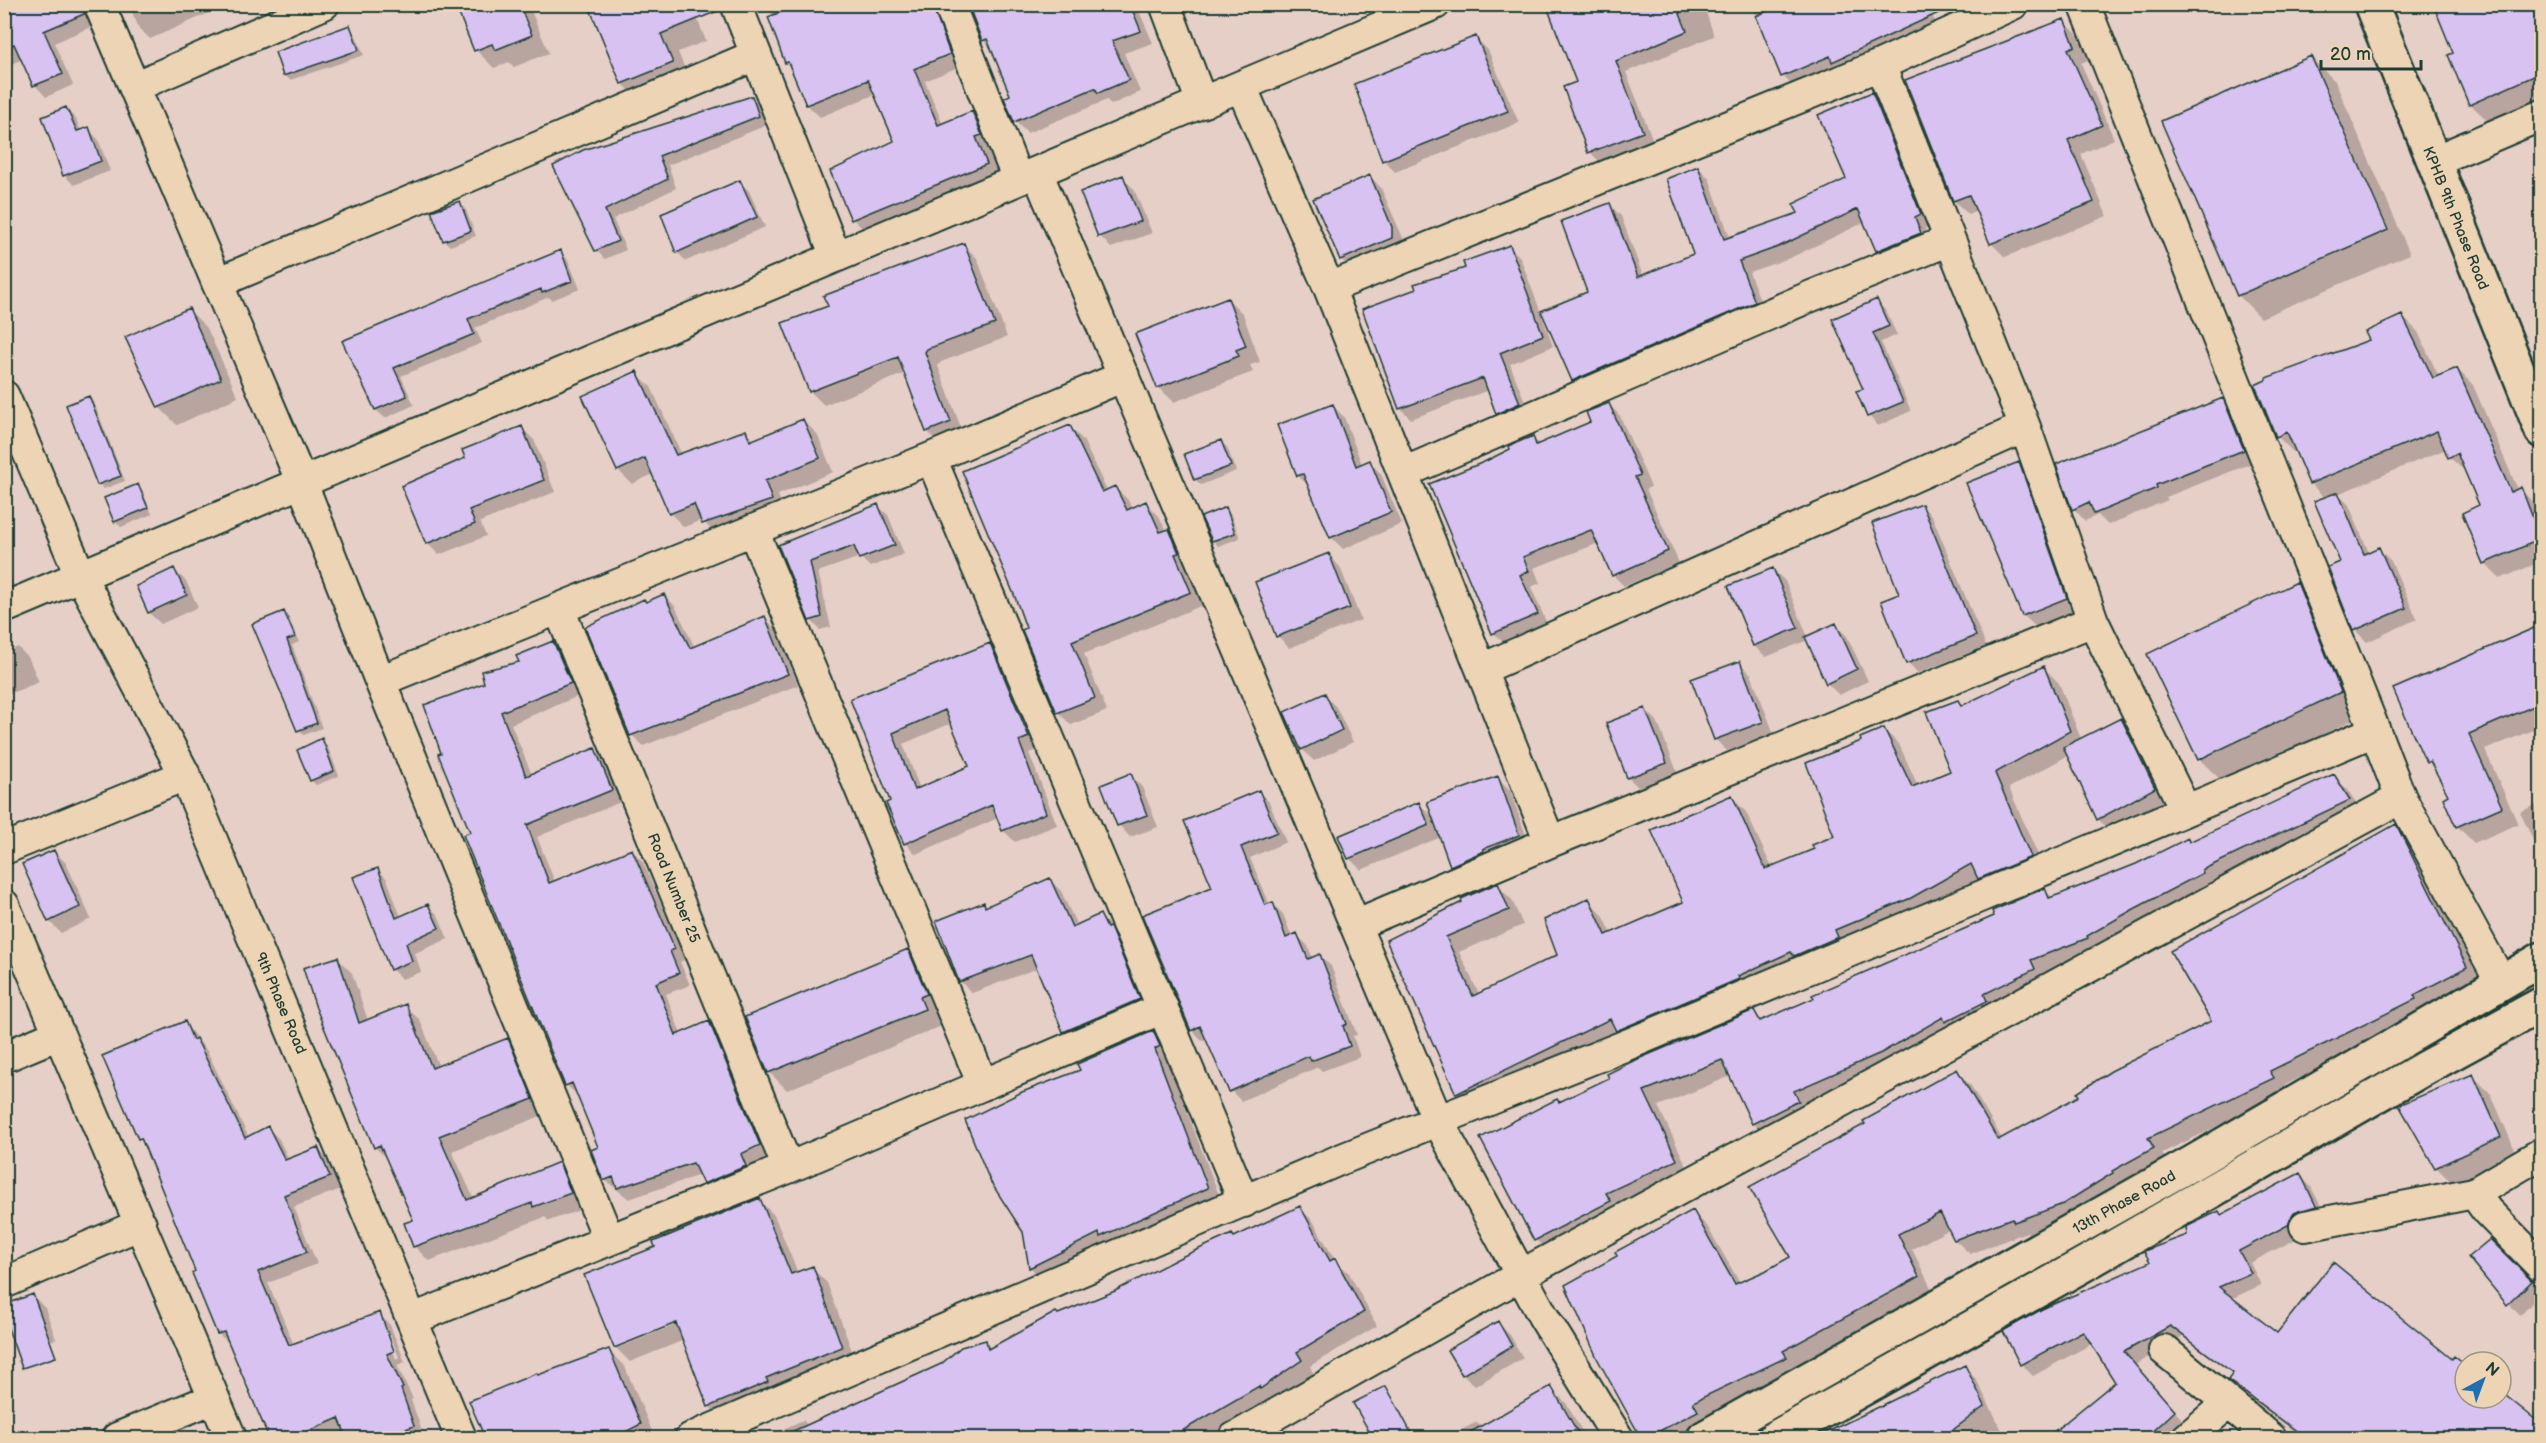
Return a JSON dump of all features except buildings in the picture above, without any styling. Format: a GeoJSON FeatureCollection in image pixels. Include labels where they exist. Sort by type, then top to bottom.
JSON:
{"type":"FeatureCollection","features":[{"type":"Feature","properties":{"kind":"street"},"geometry":{"type":"LineString","coordinates":[[99,4],[302,483],[380,681],[609,1240]]}},
{"type":"Feature","properties":{"kind":"street"},"geometry":{"type":"LineString","coordinates":[[134,87],[324,4]]}},
{"type":"Feature","properties":{"kind":"street"},"geometry":{"type":"LineString","coordinates":[[736,4],[836,257]]}},
{"type":"Feature","properties":{"kind":"street"},"geometry":{"type":"LineString","coordinates":[[949,4],[1124,376],[1438,1121],[1521,1275],[1618,1438]]}},
{"type":"Feature","properties":{"kind":"street"},"geometry":{"type":"LineString","coordinates":[[1165,4],[1202,103]]}},
{"type":"Feature","properties":{"kind":"street"},"geometry":{"type":"LineString","coordinates":[[4,608],[1435,4]]}},
{"type":"Feature","properties":{"kind":"street"},"geometry":{"type":"LineString","coordinates":[[1329,288],[1880,64],[2013,4]]}},
{"type":"Feature","properties":{"kind":"street"},"geometry":{"type":"LineString","coordinates":[[2084,4],[2401,798],[2501,982]]}},
{"type":"Feature","properties":{"kind":"street","name":"KPHB 9th Phase Road"},"geometry":{"type":"LineString","coordinates":[[2371,4],[2541,431]]}},
{"type":"Feature","properties":{"kind":"street"},"geometry":{"type":"LineString","coordinates":[[217,283],[756,55]]}},
{"type":"Feature","properties":{"kind":"street"},"geometry":{"type":"LineString","coordinates":[[1880,64],[2025,426],[2093,621],[2185,809]]}},
{"type":"Feature","properties":{"kind":"street"},"geometry":{"type":"LineString","coordinates":[[1242,86],[1329,288],[1550,842]]}},
{"type":"Feature","properties":{"kind":"street"},"geometry":{"type":"LineString","coordinates":[[2434,161],[2541,115]]}},
{"type":"Feature","properties":{"kind":"street"},"geometry":{"type":"LineString","coordinates":[[1403,473],[1809,297],[1950,240]]}},
{"type":"Feature","properties":{"kind":"street"},"geometry":{"type":"LineString","coordinates":[[380,681],[931,458],[1124,376]]}},
{"type":"Feature","properties":{"kind":"street","name":"9th Phase Road"},"geometry":{"type":"LineString","coordinates":[[4,396],[81,577],[185,775],[413,1318],[461,1438]]}},
{"type":"Feature","properties":{"kind":"street"},"geometry":{"type":"LineString","coordinates":[[1482,669],[2025,426]]}},
{"type":"Feature","properties":{"kind":"street"},"geometry":{"type":"LineString","coordinates":[[931,458],[1244,1202]]}},
{"type":"Feature","properties":{"kind":"street"},"geometry":{"type":"LineString","coordinates":[[753,530],[983,1085]]}},
{"type":"Feature","properties":{"kind":"street","name":"Road Number 25"},"geometry":{"type":"LineString","coordinates":[[559,609],[788,1168]]}},
{"type":"Feature","properties":{"kind":"street"},"geometry":{"type":"LineString","coordinates":[[1355,925],[1550,842],[2093,621]]}},
{"type":"Feature","properties":{"kind":"street"},"geometry":{"type":"LineString","coordinates":[[691,1438],[1244,1202],[1629,1044],[2375,731]]}},
{"type":"Feature","properties":{"kind":"street"},"geometry":{"type":"LineString","coordinates":[[4,849],[185,775]]}},
{"type":"Feature","properties":{"kind":"street"},"geometry":{"type":"LineString","coordinates":[[1234,1438],[1521,1275],[2401,798]]}},
{"type":"Feature","properties":{"kind":"street"},"geometry":{"type":"LineString","coordinates":[[4,905],[231,1438]]}},
{"type":"Feature","properties":{"kind":"street","name":"13th Phase Road"},"geometry":{"type":"LineString","coordinates":[[1704,1438],[2194,1162],[2541,959]]}},
{"type":"Feature","properties":{"kind":"street"},"geometry":{"type":"LineString","coordinates":[[1758,1408],[1774,1438],[2541,1004]]}},
{"type":"Feature","properties":{"kind":"street"},"geometry":{"type":"LineString","coordinates":[[413,1318],[788,1168],[1163,1008]]}},
{"type":"Feature","properties":{"kind":"street"},"geometry":{"type":"LineString","coordinates":[[4,1057],[59,1034]]}},
{"type":"Feature","properties":{"kind":"street"},"geometry":{"type":"LineString","coordinates":[[2305,1226],[2474,1193],[2541,1153]]}},
{"type":"Feature","properties":{"kind":"street"},"geometry":{"type":"LineString","coordinates":[[2474,1193],[2487,1211],[2541,1267]]}},
{"type":"Feature","properties":{"kind":"street"},"geometry":{"type":"LineString","coordinates":[[4,1283],[141,1224]]}},
{"type":"Feature","properties":{"kind":"street"},"geometry":{"type":"LineString","coordinates":[[2164,1350],[2271,1438]]}},
{"type":"Feature","properties":{"kind":"street"},"geometry":{"type":"LineString","coordinates":[[117,1438],[214,1398]]}},
{"type":"Feature","properties":{"kind":"street"},"geometry":{"type":"LineString","coordinates":[[2187,1438],[2228,1403]]}}]}
